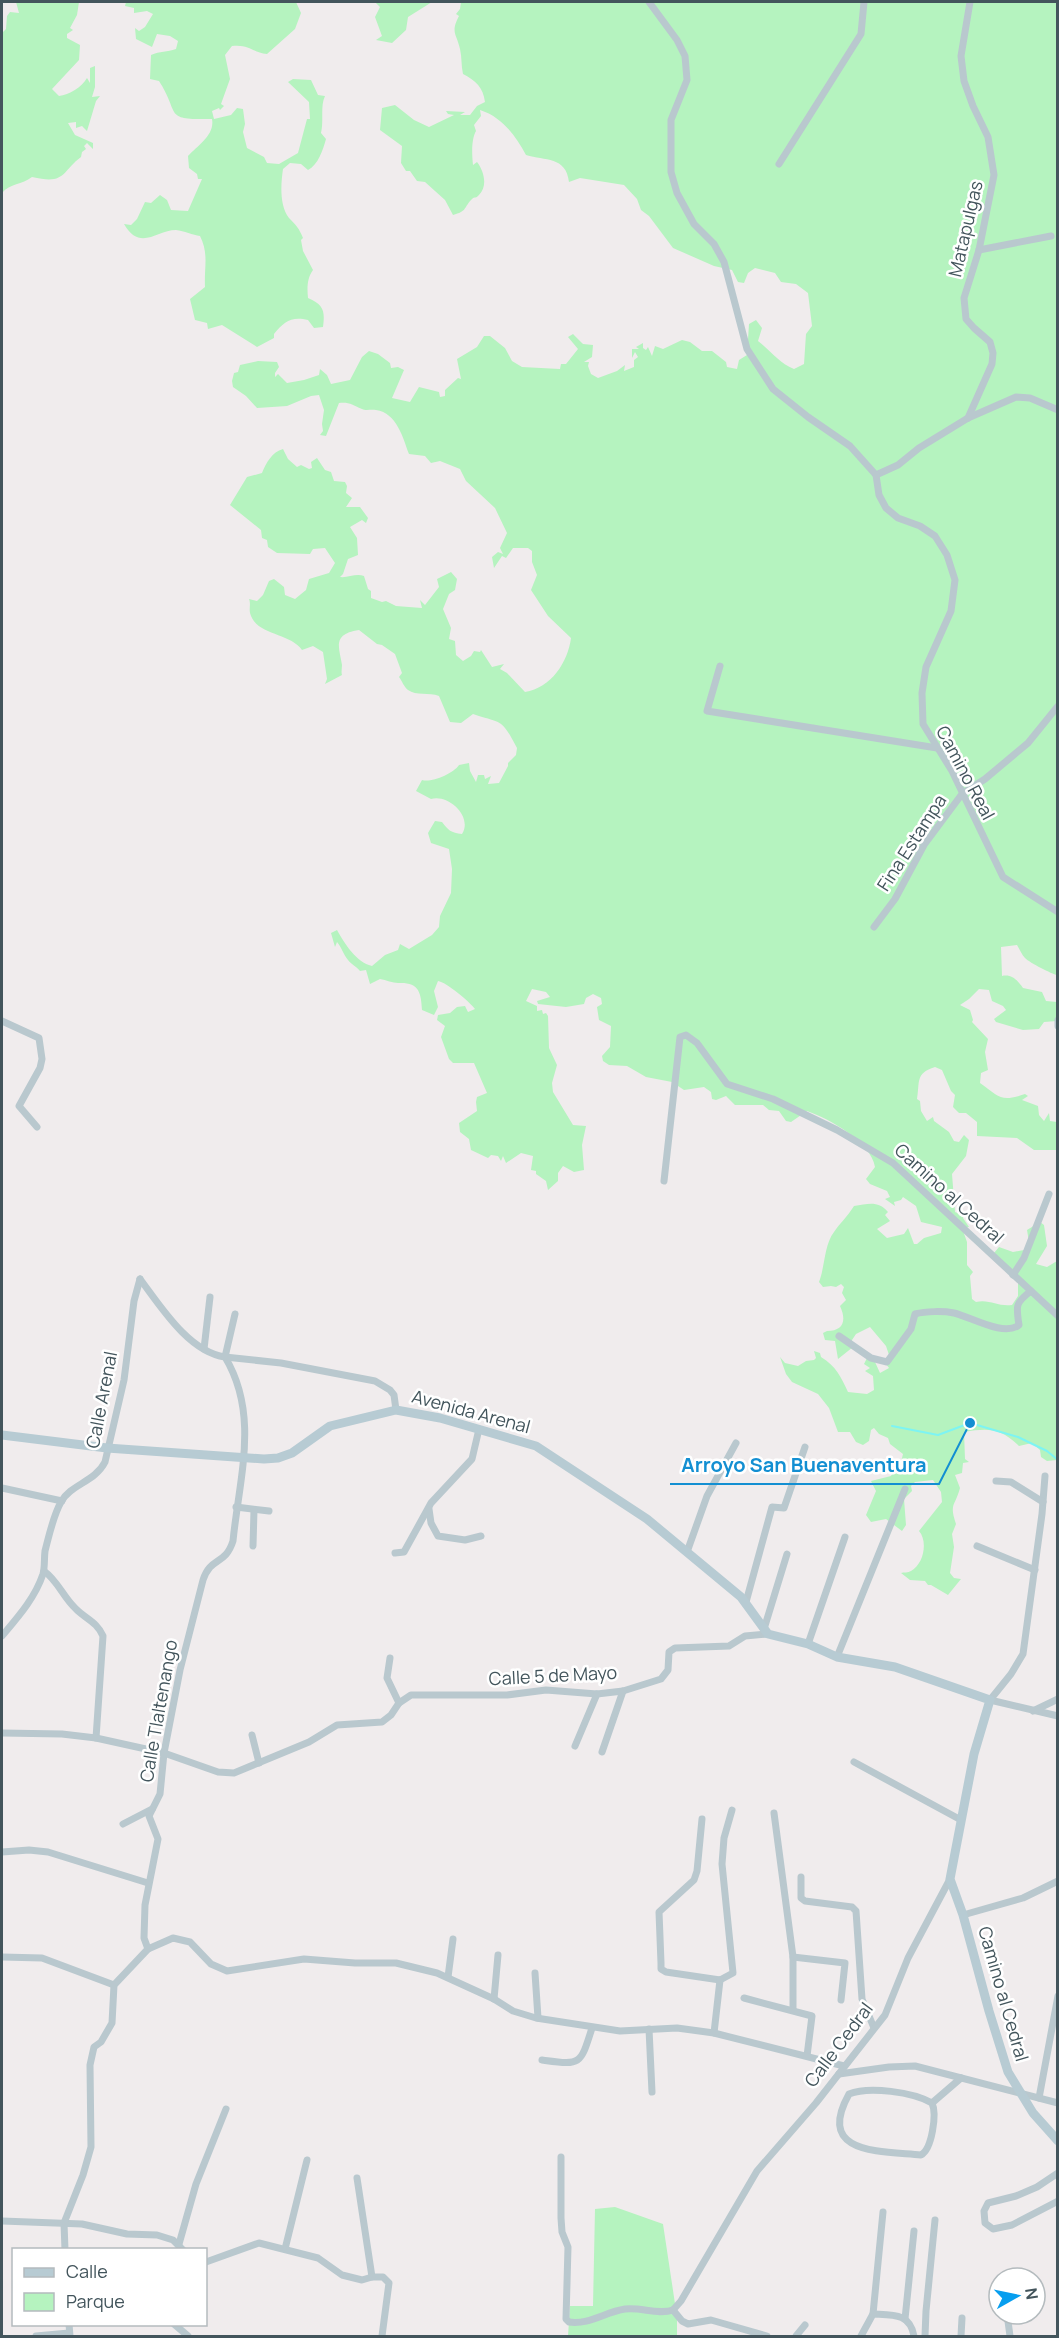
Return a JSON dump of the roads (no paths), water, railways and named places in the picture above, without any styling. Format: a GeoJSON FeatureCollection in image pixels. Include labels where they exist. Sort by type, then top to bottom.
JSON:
{"type":"FeatureCollection","features":[{"type":"Feature","properties":{"kind":"street"},"geometry":{"type":"LineString","coordinates":[[649,2],[677,40],[685,56],[687,80],[671,120],[671,172],[677,193],[694,224],[714,244],[724,262],[747,349],[773,389],[850,446],[876,475],[898,465],[919,448],[968,418],[1016,396],[1030,398],[1058,410]]}},
{"type":"Feature","properties":{"kind":"street"},"geometry":{"type":"LineString","coordinates":[[779,164],[861,34],[864,2]]}},
{"type":"Feature","properties":{"kind":"street","name":"Matapulgas"},"geometry":{"type":"LineString","coordinates":[[968,418],[992,364],[993,353],[990,342],[966,319],[964,298],[979,250],[994,175],[988,137],[964,81],[961,56],[970,2]]}},
{"type":"Feature","properties":{"kind":"street"},"geometry":{"type":"LineString","coordinates":[[979,250],[1051,236]]}},
{"type":"Feature","properties":{"kind":"street","name":"Camino Real"},"geometry":{"type":"LineString","coordinates":[[876,475],[879,495],[886,508],[898,518],[920,526],[935,536],[947,555],[955,580],[951,610],[926,666],[922,693],[923,724],[952,771],[1003,877],[1058,912]]}},
{"type":"Feature","properties":{"kind":"street"},"geometry":{"type":"LineString","coordinates":[[720,666],[707,711],[937,748]]}},
{"type":"Feature","properties":{"kind":"street","name":"Fina Estampa"},"geometry":{"type":"LineString","coordinates":[[874,927],[895,899],[924,845],[962,794],[985,779],[1028,743],[1058,706]]}},
{"type":"Feature","properties":{"kind":"street"},"geometry":{"type":"LineString","coordinates":[[1058,1020],[1058,1026]]}},
{"type":"Feature","properties":{"kind":"street"},"geometry":{"type":"LineString","coordinates":[[2,1021],[39,1038],[42,1059],[40,1068],[19,1106],[37,1127]]}},
{"type":"Feature","properties":{"kind":"street","name":"Camino al Cedral"},"geometry":{"type":"LineString","coordinates":[[664,1181],[680,1037],[686,1035],[697,1043],[727,1084],[773,1099],[837,1131],[893,1163],[1058,1316]]}},
{"type":"Feature","properties":{"kind":"street"},"geometry":{"type":"LineString","coordinates":[[1013,1275],[1024,1258],[1049,1194]]}},
{"type":"Feature","properties":{"kind":"street","name":"Calle Arenal"},"geometry":{"type":"LineString","coordinates":[[62,1501],[65,1495],[100,1472],[105,1462],[124,1380],[134,1301],[140,1279],[160,1307],[196,1344],[204,1349]]}},
{"type":"Feature","properties":{"kind":"street"},"geometry":{"type":"LineString","coordinates":[[839,1336],[872,1358],[887,1362],[911,1329],[915,1314],[953,1312],[1004,1330],[1014,1329],[1018,1325],[1019,1300],[1031,1291]]}},
{"type":"Feature","properties":{"kind":"street"},"geometry":{"type":"LineString","coordinates":[[210,1297],[204,1349],[212,1355],[281,1363],[375,1381],[390,1389],[394,1395],[396,1410]]}},
{"type":"Feature","properties":{"kind":"street"},"geometry":{"type":"LineString","coordinates":[[225,1357],[235,1314]]}},
{"type":"Feature","properties":{"kind":"street","name":"Calle Tlaltenango"},"geometry":{"type":"LineString","coordinates":[[148,1949],[143,1926],[148,1883],[158,1839],[149,1816],[160,1794],[164,1754],[180,1670],[196,1604],[209,1566],[227,1556],[230,1550],[243,1459],[246,1426],[244,1407],[232,1369],[225,1357]]}},
{"type":"Feature","properties":{"kind":"street","name":"Avenida Arenal"},"geometry":{"type":"LineString","coordinates":[[2,1435],[107,1448],[243,1459],[278,1458],[292,1453],[330,1426],[396,1410],[413,1412],[479,1429],[542,1449],[647,1519],[746,1602],[766,1631]]}},
{"type":"Feature","properties":{"kind":"street"},"geometry":{"type":"LineString","coordinates":[[395,1553],[404,1552],[429,1507],[472,1460],[479,1429]]}},
{"type":"Feature","properties":{"kind":"street"},"geometry":{"type":"LineString","coordinates":[[687,1552],[707,1496],[736,1443]]}},
{"type":"Feature","properties":{"kind":"street"},"geometry":{"type":"LineString","coordinates":[[746,1602],[772,1507],[784,1508],[805,1447]]}},
{"type":"Feature","properties":{"kind":"street"},"geometry":{"type":"LineString","coordinates":[[990,1700],[1011,1674],[1023,1654],[1045,1476]]}},
{"type":"Feature","properties":{"kind":"street"},"geometry":{"type":"LineString","coordinates":[[996,1481],[1011,1482],[1043,1502]]}},
{"type":"Feature","properties":{"kind":"street"},"geometry":{"type":"LineString","coordinates":[[2,1488],[62,1501],[45,1553],[44,1571],[31,1600],[2,1636]]}},
{"type":"Feature","properties":{"kind":"street"},"geometry":{"type":"LineString","coordinates":[[837,1657],[904,1489]]}},
{"type":"Feature","properties":{"kind":"street"},"geometry":{"type":"LineString","coordinates":[[236,1507],[269,1511]]}},
{"type":"Feature","properties":{"kind":"street"},"geometry":{"type":"LineString","coordinates":[[429,1507],[431,1523],[438,1536],[465,1540],[481,1536]]}},
{"type":"Feature","properties":{"kind":"street"},"geometry":{"type":"LineString","coordinates":[[253,1546],[254,1510]]}},
{"type":"Feature","properties":{"kind":"street"},"geometry":{"type":"LineString","coordinates":[[808,1644],[845,1537]]}},
{"type":"Feature","properties":{"kind":"street"},"geometry":{"type":"LineString","coordinates":[[977,1546],[1035,1570]]}},
{"type":"Feature","properties":{"kind":"street"},"geometry":{"type":"LineString","coordinates":[[766,1631],[787,1554]]}},
{"type":"Feature","properties":{"kind":"street"},"geometry":{"type":"LineString","coordinates":[[44,1571],[53,1578],[77,1611],[99,1626],[103,1636],[96,1738]]}},
{"type":"Feature","properties":{"kind":"street","name":"Calle 5 de Mayo"},"geometry":{"type":"LineString","coordinates":[[2,1733],[62,1734],[96,1738],[164,1754],[226,1774],[234,1773],[309,1742],[338,1725],[381,1722],[391,1715],[399,1703],[411,1695],[486,1696],[546,1690],[597,1695],[623,1691],[661,1679],[668,1670],[669,1652],[675,1647],[729,1646],[745,1636],[766,1631],[808,1644],[837,1657],[895,1667],[990,1700],[1058,1716]]}},
{"type":"Feature","properties":{"kind":"street"},"geometry":{"type":"LineString","coordinates":[[390,1658],[387,1678],[399,1703]]}},
{"type":"Feature","properties":{"kind":"street"},"geometry":{"type":"LineString","coordinates":[[602,1752],[623,1691]]}},
{"type":"Feature","properties":{"kind":"street"},"geometry":{"type":"LineString","coordinates":[[575,1746],[597,1695]]}},
{"type":"Feature","properties":{"kind":"street"},"geometry":{"type":"LineString","coordinates":[[1033,1711],[1058,1699]]}},
{"type":"Feature","properties":{"kind":"street","name":"Calle Cedral"},"geometry":{"type":"LineString","coordinates":[[673,2310],[681,2301],[757,2171],[839,2074],[885,2015],[908,1958],[950,1879],[974,1754],[990,1700]]}},
{"type":"Feature","properties":{"kind":"street"},"geometry":{"type":"LineString","coordinates":[[252,1735],[259,1763]]}},
{"type":"Feature","properties":{"kind":"street"},"geometry":{"type":"LineString","coordinates":[[854,1762],[961,1820]]}},
{"type":"Feature","properties":{"kind":"street"},"geometry":{"type":"LineString","coordinates":[[123,1824],[152,1809]]}},
{"type":"Feature","properties":{"kind":"street"},"geometry":{"type":"LineString","coordinates":[[702,1819],[697,1871],[694,1880],[659,1912],[661,1963],[666,1972],[720,1980],[733,1973],[722,1864],[724,1838],[732,1810]]}},
{"type":"Feature","properties":{"kind":"street"},"geometry":{"type":"LineString","coordinates":[[774,1813],[793,1957],[793,2010]]}},
{"type":"Feature","properties":{"kind":"street"},"geometry":{"type":"LineString","coordinates":[[2,1852],[29,1850],[48,1852],[148,1883]]}},
{"type":"Feature","properties":{"kind":"street"},"geometry":{"type":"LineString","coordinates":[[801,1877],[801,1898],[805,1901],[852,1907],[856,1911],[862,1999],[874,2028]]}},
{"type":"Feature","properties":{"kind":"street","name":"Camino al Cedral"},"geometry":{"type":"LineString","coordinates":[[950,1879],[963,1915],[1001,2054],[1020,2093],[1033,2113],[1058,2141]]}},
{"type":"Feature","properties":{"kind":"street"},"geometry":{"type":"LineString","coordinates":[[963,1915],[1023,1898],[1058,1881]]}},
{"type":"Feature","properties":{"kind":"street"},"geometry":{"type":"LineString","coordinates":[[65,2248],[64,2223],[83,2175],[91,2147],[90,2065],[94,2047],[101,2042],[112,2023],[114,1985],[148,1949],[166,1939],[182,1939],[190,1942],[211,1964],[227,1971],[304,1959],[396,1963],[418,1967],[448,1977],[494,1999],[513,2011],[538,2018],[620,2031],[677,2028],[714,2033],[844,2066]]}},
{"type":"Feature","properties":{"kind":"street"},"geometry":{"type":"LineString","coordinates":[[448,1977],[453,1939]]}},
{"type":"Feature","properties":{"kind":"street"},"geometry":{"type":"LineString","coordinates":[[494,1999],[498,1955]]}},
{"type":"Feature","properties":{"kind":"street"},"geometry":{"type":"LineString","coordinates":[[2,1957],[42,1958],[114,1985]]}},
{"type":"Feature","properties":{"kind":"street"},"geometry":{"type":"LineString","coordinates":[[793,1957],[845,1963],[841,2000]]}},
{"type":"Feature","properties":{"kind":"street"},"geometry":{"type":"LineString","coordinates":[[535,1973],[538,2018]]}},
{"type":"Feature","properties":{"kind":"street"},"geometry":{"type":"LineString","coordinates":[[714,2033],[720,1980]]}},
{"type":"Feature","properties":{"kind":"street"},"geometry":{"type":"LineString","coordinates":[[1039,2098],[1058,1996]]}},
{"type":"Feature","properties":{"kind":"street"},"geometry":{"type":"LineString","coordinates":[[744,1998],[812,2016],[807,2056]]}},
{"type":"Feature","properties":{"kind":"street"},"geometry":{"type":"LineString","coordinates":[[542,2060],[572,2063],[579,2060],[584,2055],[592,2028]]}},
{"type":"Feature","properties":{"kind":"street"},"geometry":{"type":"LineString","coordinates":[[649,2029],[652,2092]]}},
{"type":"Feature","properties":{"kind":"street"},"geometry":{"type":"LineString","coordinates":[[839,2074],[915,2066],[1058,2103]]}},
{"type":"Feature","properties":{"kind":"street"},"geometry":{"type":"LineString","coordinates":[[932,2103],[961,2078]]}},
{"type":"Feature","properties":{"kind":"street"},"geometry":{"type":"LineString","coordinates":[[859,2090],[896,2093],[932,2103],[934,2114],[929,2147],[927,2152],[921,2155],[855,2146],[845,2140],[840,2129],[846,2100],[849,2094],[859,2090]]}},
{"type":"Feature","properties":{"kind":"street"},"geometry":{"type":"LineString","coordinates":[[2,2222],[64,2223],[105,2228],[127,2234],[164,2236],[181,2247],[196,2184],[226,2109]]}},
{"type":"Feature","properties":{"kind":"street"},"geometry":{"type":"LineString","coordinates":[[561,2157],[561,2218],[562,2232],[568,2247],[566,2319],[569,2322],[584,2323],[611,2312],[635,2308],[666,2312],[673,2310],[682,2321],[688,2324],[711,2320],[767,2337]]}},
{"type":"Feature","properties":{"kind":"street"},"geometry":{"type":"LineString","coordinates":[[285,2249],[307,2160]]}},
{"type":"Feature","properties":{"kind":"street"},"geometry":{"type":"LineString","coordinates":[[1058,2173],[1037,2187],[1016,2196],[988,2203],[984,2211],[985,2223],[993,2229],[1005,2227],[1058,2201]]}},
{"type":"Feature","properties":{"kind":"street"},"geometry":{"type":"LineString","coordinates":[[357,2178],[372,2277]]}},
{"type":"Feature","properties":{"kind":"street"},"geometry":{"type":"LineString","coordinates":[[861,2337],[873,2314],[883,2212]]}},
{"type":"Feature","properties":{"kind":"street"},"geometry":{"type":"LineString","coordinates":[[925,2337],[935,2220]]}},
{"type":"Feature","properties":{"kind":"street"},"geometry":{"type":"LineString","coordinates":[[905,2319],[914,2231]]}},
{"type":"Feature","properties":{"kind":"street"},"geometry":{"type":"LineString","coordinates":[[207,2262],[259,2244],[318,2258],[342,2275],[362,2280],[382,2277],[389,2283],[382,2337]]}},
{"type":"Feature","properties":{"kind":"street"},"geometry":{"type":"LineString","coordinates":[[873,2314],[905,2319],[912,2326],[914,2337]]}},
{"type":"Feature","properties":{"kind":"street"},"geometry":{"type":"LineString","coordinates":[[961,2337],[962,2318]]}},
{"type":"Feature","properties":{"kind":"street"},"geometry":{"type":"LineString","coordinates":[[796,2337],[805,2325]]}},
{"type":"Feature","properties":{"kind":"street"},"geometry":{"type":"LineString","coordinates":[[175,2326],[188,2337]]}},
{"type":"Feature","properties":{"kind":"street"},"geometry":{"type":"LineString","coordinates":[[36,2337],[69,2331]]}},
{"type":"Feature","properties":{"kind":"waterway"},"geometry":{"type":"LineString","coordinates":[[892,1426],[938,1435],[970,1423],[1018,1437],[1047,1451],[1058,1460]]}},
{"type":"Feature","properties":{"kind":"place","name":"Arroyo San Buenaventura"},"geometry":{"type":"Point","coordinates":[970,1423]}}]}
